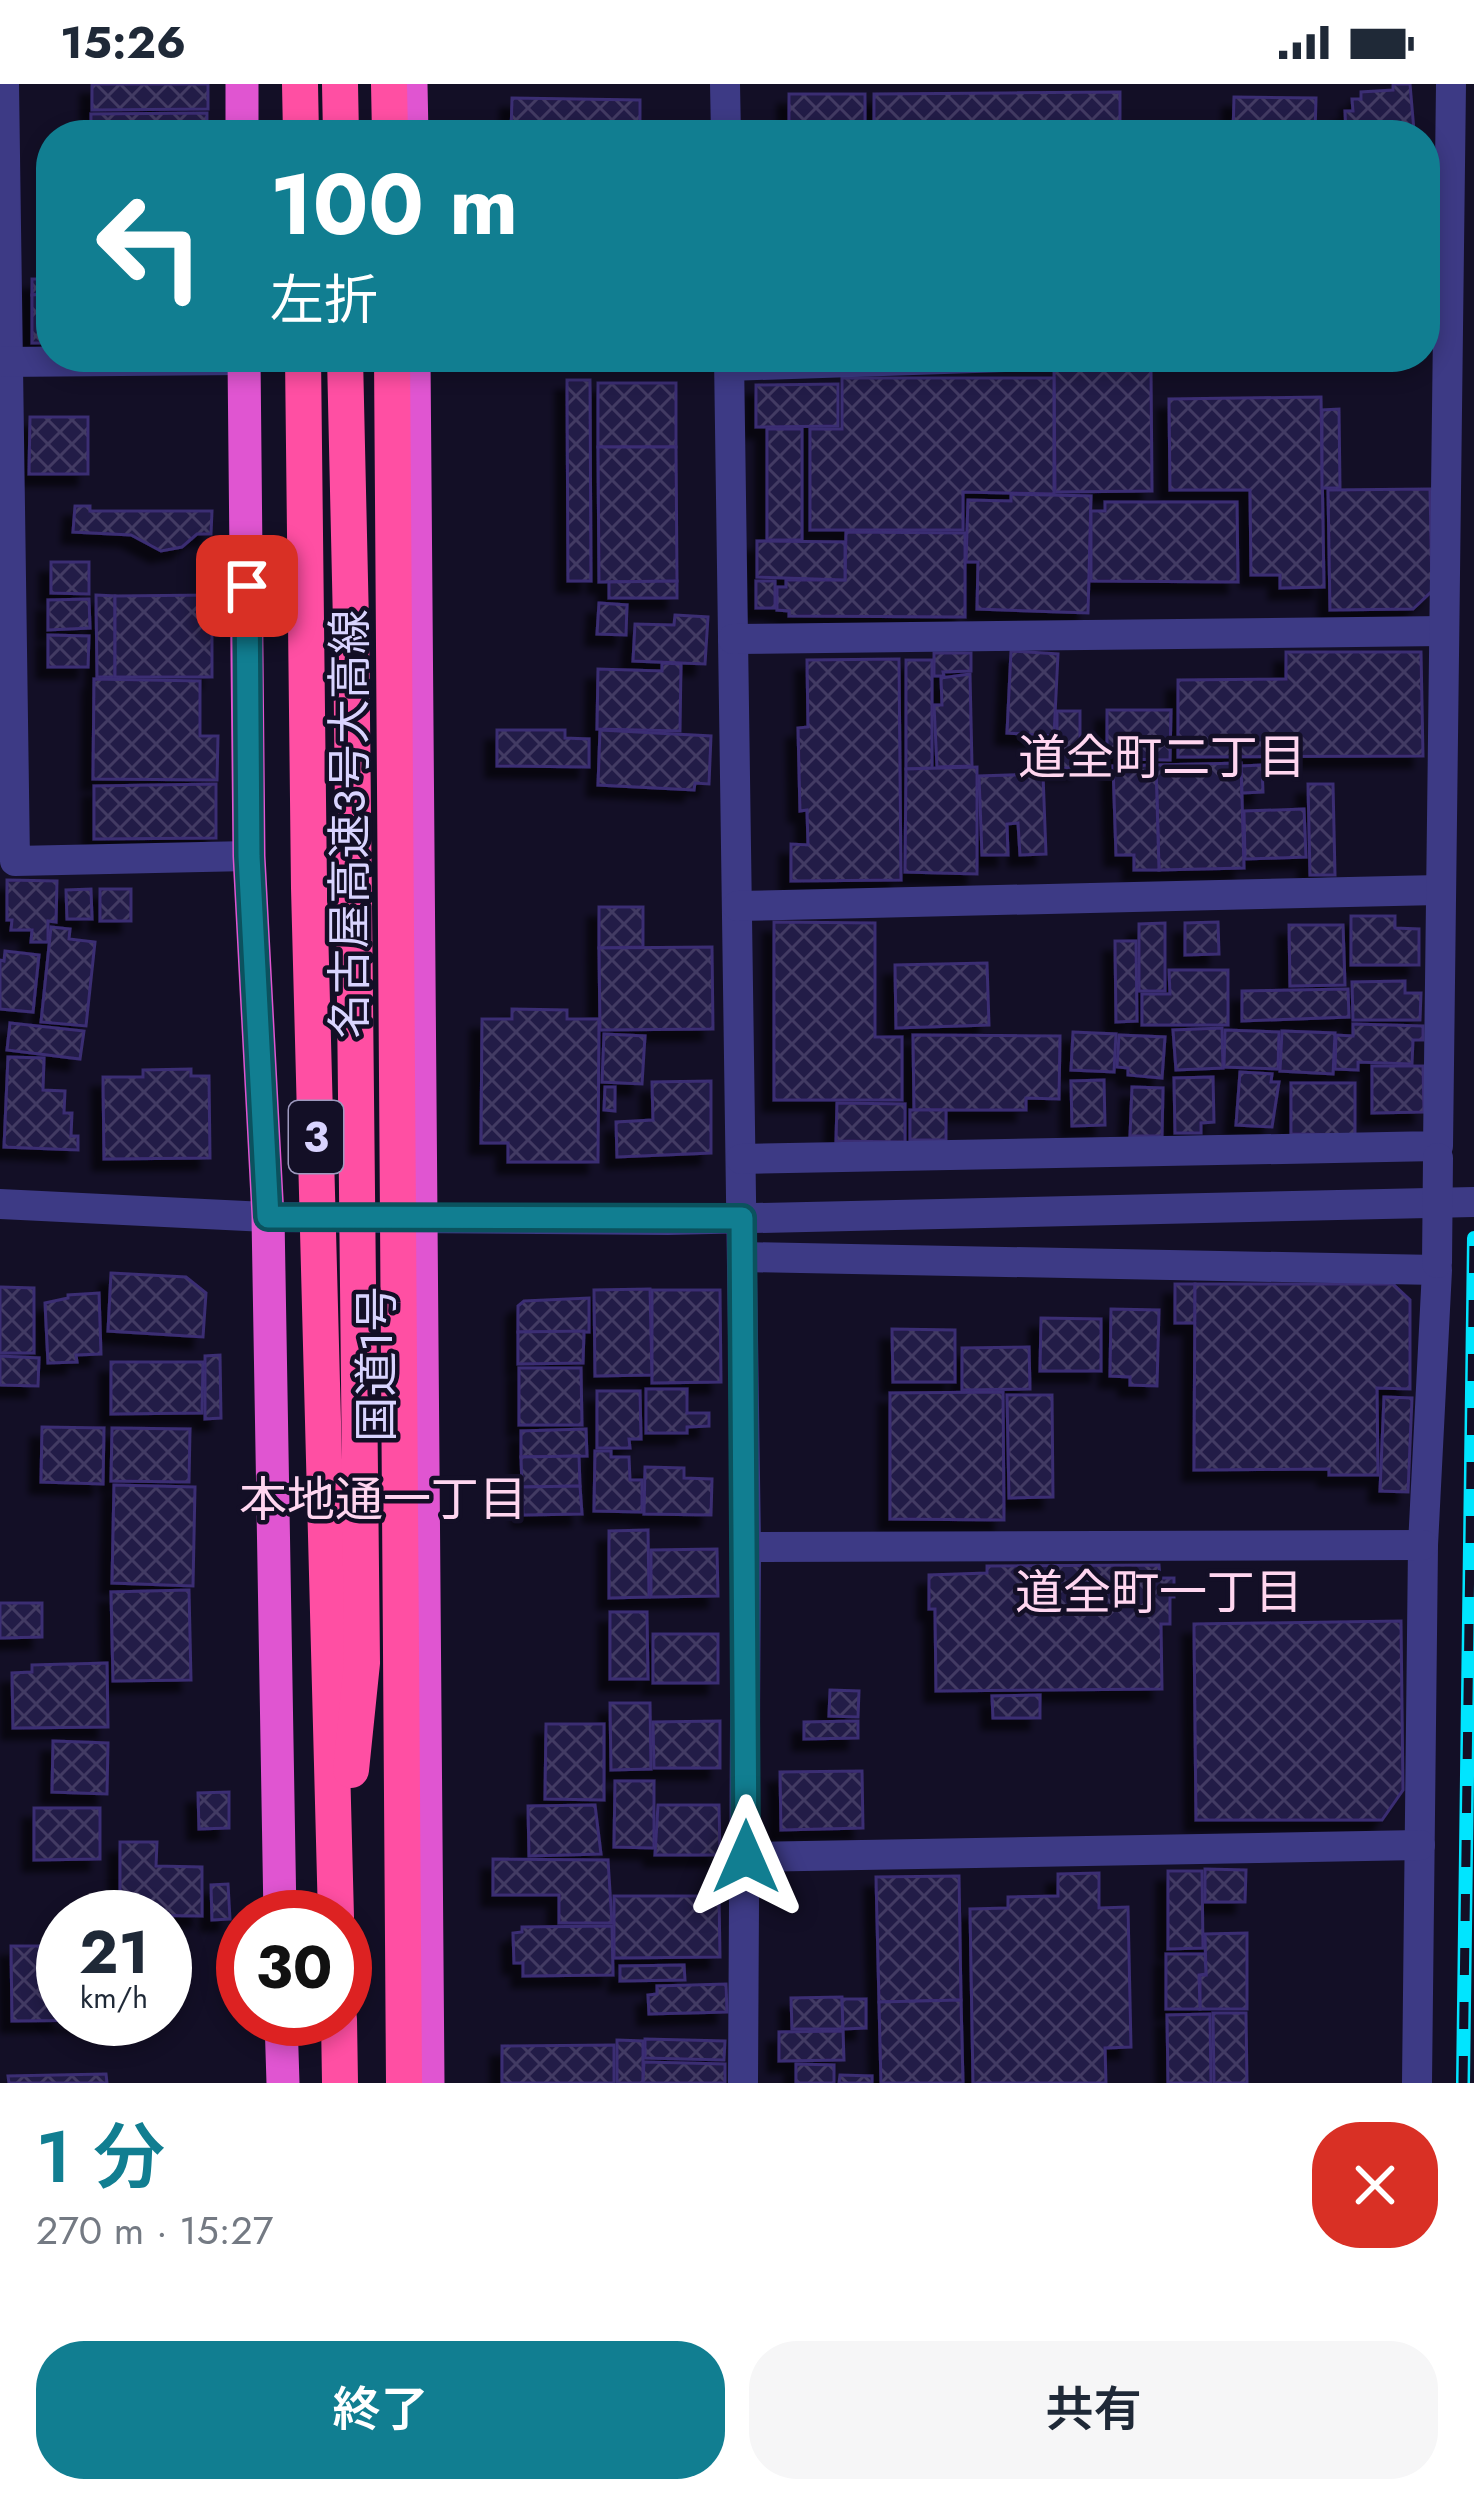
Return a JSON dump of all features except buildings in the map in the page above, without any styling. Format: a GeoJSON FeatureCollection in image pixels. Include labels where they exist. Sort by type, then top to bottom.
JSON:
{"type":"FeatureCollection","features":[{"type":"Feature","properties":{"kind":"highway"},"geometry":{"type":"LineString","coordinates":[[242,84],[242,120]]}},
{"type":"Feature","properties":{"kind":"highway"},"geometry":{"type":"LineString","coordinates":[[300,84],[301,120]]}},
{"type":"Feature","properties":{"kind":"highway"},"geometry":{"type":"LineString","coordinates":[[340,84],[341,120]]}},
{"type":"Feature","properties":{"kind":"highway"},"geometry":{"type":"LineString","coordinates":[[389,84],[390,120]]}},
{"type":"Feature","properties":{"kind":"highway"},"geometry":{"type":"LineString","coordinates":[[411,84],[412,120]]}},
{"type":"Feature","properties":{"kind":"highway"},"geometry":{"type":"LineString","coordinates":[[244,372],[249,856],[268,1217],[280,1890]]}},
{"type":"Feature","properties":{"kind":"highway","name":"名古屋高速3号大高線"},"geometry":{"type":"LineString","coordinates":[[303,372],[309,888],[335,1890]]}},
{"type":"Feature","properties":{"kind":"highway"},"geometry":{"type":"LineString","coordinates":[[339,1890],[362,1663],[345,372]]}},
{"type":"Feature","properties":{"kind":"highway","name":"名古屋高速3号大高線"},"geometry":{"type":"LineString","coordinates":[[392,372],[404,2083]]}},
{"type":"Feature","properties":{"kind":"highway","name":"国道1号"},"geometry":{"type":"LineString","coordinates":[[414,372],[428,2083]]}},
{"type":"Feature","properties":{"kind":"highway"},"geometry":{"type":"LineString","coordinates":[[282,2046],[283,2083]]}},
{"type":"Feature","properties":{"kind":"highway"},"geometry":{"type":"LineString","coordinates":[[339,2046],[340,2083]]}},
{"type":"Feature","properties":{"kind":"street"},"geometry":{"type":"LineString","coordinates":[[4,84],[8,861],[249,856]]}},
{"type":"Feature","properties":{"kind":"street"},"geometry":{"type":"LineString","coordinates":[[725,84],[726,120]]}},
{"type":"Feature","properties":{"kind":"street"},"geometry":{"type":"LineString","coordinates":[[1440,273],[1451,84]]}},
{"type":"Feature","properties":{"kind":"street"},"geometry":{"type":"LineString","coordinates":[[3,362],[36,362]]}},
{"type":"Feature","properties":{"kind":"street"},"geometry":{"type":"LineString","coordinates":[[729,372],[746,1547],[743,2083]]}},
{"type":"Feature","properties":{"kind":"street"},"geometry":{"type":"LineString","coordinates":[[1417,2083],[1423,1545],[1437,1267],[1444,631],[1437,372]]}},
{"type":"Feature","properties":{"kind":"street"},"geometry":{"type":"LineString","coordinates":[[733,639],[1444,631]]}},
{"type":"Feature","properties":{"kind":"street"},"geometry":{"type":"LineString","coordinates":[[737,906],[1439,890]]}},
{"type":"Feature","properties":{"kind":"street"},"geometry":{"type":"LineString","coordinates":[[741,1159],[1438,1152]]}},
{"type":"Feature","properties":{"kind":"street"},"geometry":{"type":"LineString","coordinates":[[0,1204],[421,1220],[1474,1202]]}},
{"type":"Feature","properties":{"kind":"street"},"geometry":{"type":"LineString","coordinates":[[743,1257],[1437,1267]]}},
{"type":"Feature","properties":{"kind":"street"},"geometry":{"type":"LineString","coordinates":[[746,1547],[1423,1545]]}},
{"type":"Feature","properties":{"kind":"street"},"geometry":{"type":"LineString","coordinates":[[746,1857],[1420,1845]]}},
{"type":"Feature","properties":{"kind":"railway"},"geometry":{"type":"LineString","coordinates":[[1463,2083],[1474,1238]]}},
{"type":"Feature","properties":{"kind":"district","name":"道全町二丁目"},"geometry":{"type":"Point","coordinates":[1162,757]}},
{"type":"Feature","properties":{"kind":"district","name":"本地通一丁目"},"geometry":{"type":"Point","coordinates":[383,1499]}},
{"type":"Feature","properties":{"kind":"district","name":"道全町一丁目"},"geometry":{"type":"Point","coordinates":[1159,1592]}},
{"type":"Feature","properties":{"kind":"route"},"geometry":{"type":"LineString","coordinates":[[247,586],[249,856],[268,1217],[742,1218],[746,1857]]}}]}
